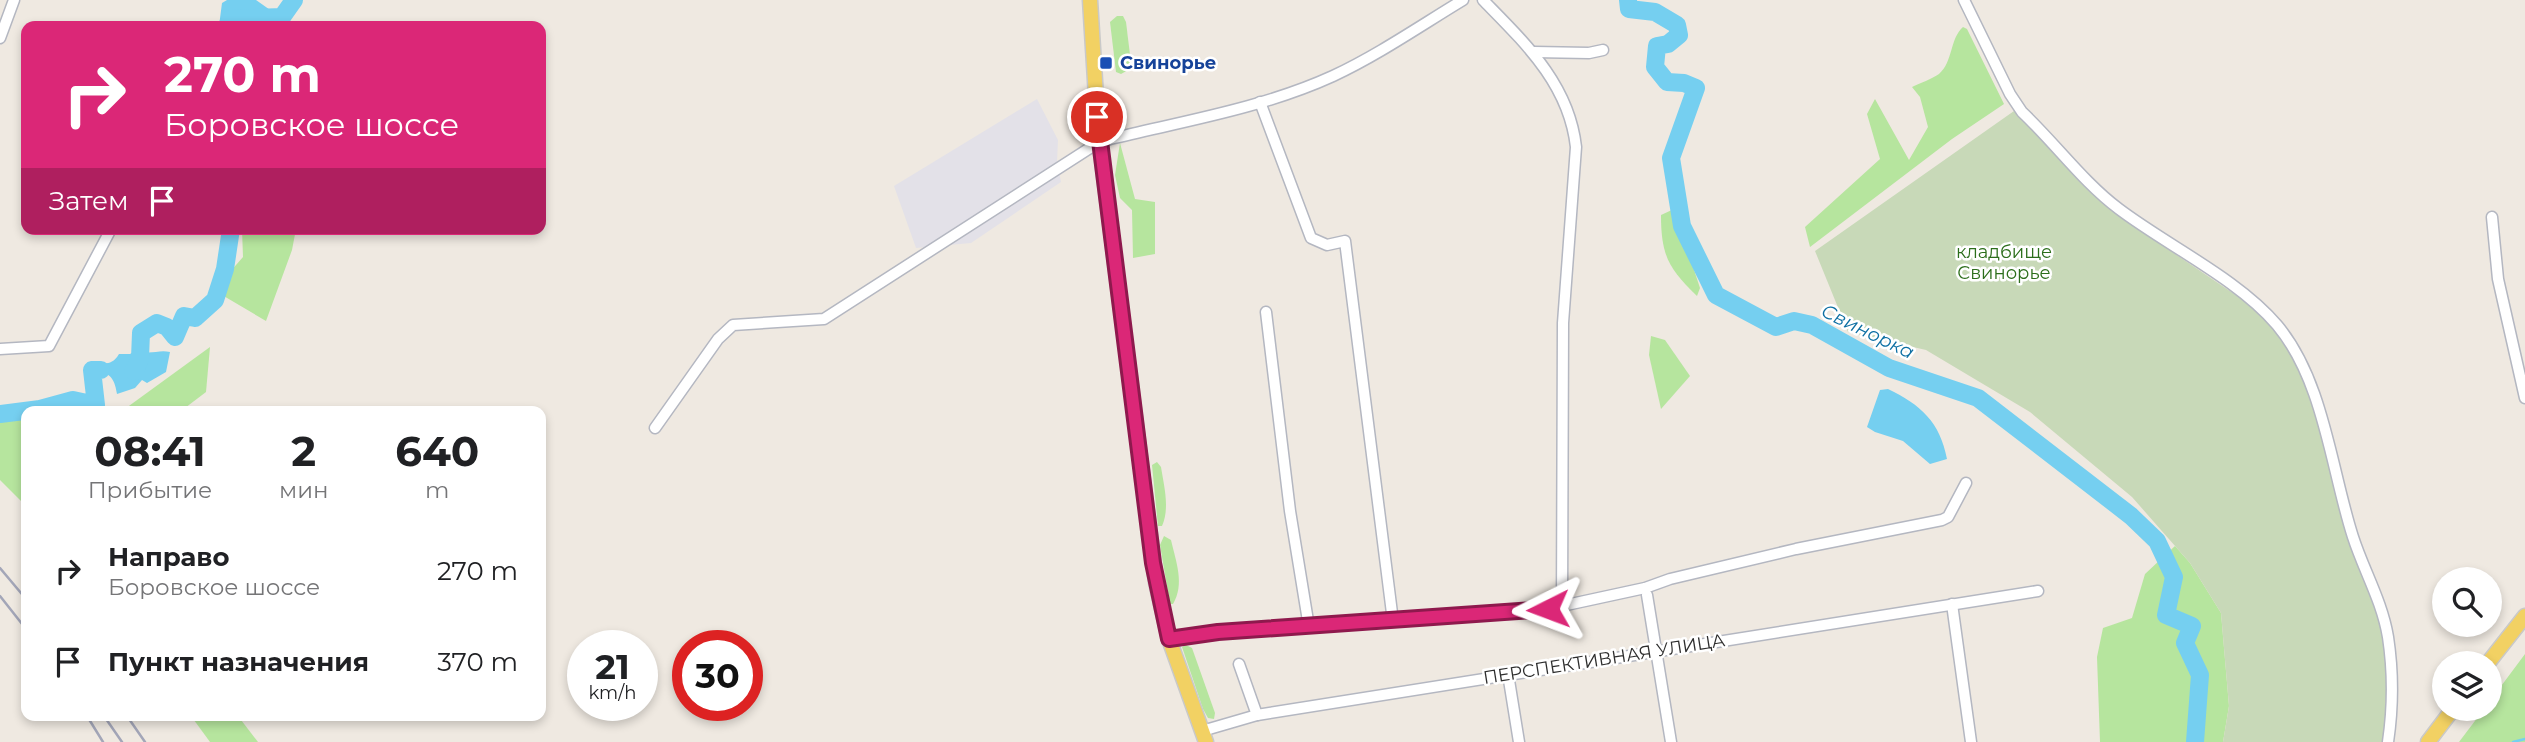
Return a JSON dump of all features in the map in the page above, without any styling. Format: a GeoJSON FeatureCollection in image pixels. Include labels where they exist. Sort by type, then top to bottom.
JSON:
{"type":"FeatureCollection","features":[{"type":"Feature","properties":{"kind":"main road"},"geometry":{"type":"LineString","coordinates":[[1090,0],[1100,144],[1156,582],[1169,639],[1204,736]]}},
{"type":"Feature","properties":{"kind":"main road"},"geometry":{"type":"LineString","coordinates":[[2497,651],[2525,616]]}},
{"type":"Feature","properties":{"kind":"main road"},"geometry":{"type":"LineString","coordinates":[[2428,742],[2444,721]]}},
{"type":"Feature","properties":{"kind":"street"},"geometry":{"type":"LineString","coordinates":[[0,38],[14,0]]}},
{"type":"Feature","properties":{"kind":"street"},"geometry":{"type":"LineString","coordinates":[[655,428],[718,339],[733,325],[824,319],[1110,139],[1260,102],[1334,75],[1463,0]]}},
{"type":"Feature","properties":{"kind":"street"},"geometry":{"type":"LineString","coordinates":[[1483,0],[1534,52],[1563,99],[1572,121],[1576,147],[1563,323],[1562,606]]}},
{"type":"Feature","properties":{"kind":"street"},"geometry":{"type":"LineString","coordinates":[[1964,0],[2010,94],[2022,112],[2118,208],[2261,308],[2299,357],[2310,382],[2354,539],[2378,598],[2386,628],[2391,700],[2388,742]]}},
{"type":"Feature","properties":{"kind":"street"},"geometry":{"type":"LineString","coordinates":[[1534,52],[1589,53],[1603,50]]}},
{"type":"Feature","properties":{"kind":"street"},"geometry":{"type":"LineString","coordinates":[[1260,102],[1311,238],[1327,244],[1345,241],[1393,621]]}},
{"type":"Feature","properties":{"kind":"street"},"geometry":{"type":"LineString","coordinates":[[2491,217],[2498,279],[2525,398]]}},
{"type":"Feature","properties":{"kind":"street"},"geometry":{"type":"LineString","coordinates":[[0,349],[49,346],[108,235]]}},
{"type":"Feature","properties":{"kind":"street"},"geometry":{"type":"LineString","coordinates":[[1266,312],[1290,511],[1309,627]]}},
{"type":"Feature","properties":{"kind":"street"},"geometry":{"type":"LineString","coordinates":[[1169,639],[1218,632],[1393,621],[1562,606],[1645,588],[1670,579],[1796,549],[1942,520],[1948,517],[1966,483]]}},
{"type":"Feature","properties":{"kind":"street","name":"ПЕРСПЕКТИВНАЯ УЛИЦА"},"geometry":{"type":"LineString","coordinates":[[1204,736],[1258,715],[2038,591]]}},
{"type":"Feature","properties":{"kind":"street"},"geometry":{"type":"LineString","coordinates":[[1647,596],[1671,742]]}},
{"type":"Feature","properties":{"kind":"street"},"geometry":{"type":"LineString","coordinates":[[1952,604],[1971,742]]}},
{"type":"Feature","properties":{"kind":"street"},"geometry":{"type":"LineString","coordinates":[[1239,664],[1258,715]]}},
{"type":"Feature","properties":{"kind":"street"},"geometry":{"type":"LineString","coordinates":[[1508,674],[1519,742]]}},
{"type":"Feature","properties":{"kind":"shaded area"},"geometry":{"type":"Polygon","coordinates":[[[1037,99],[1058,140],[1057,162],[1061,182],[971,243],[916,248],[894,186],[1037,99]]]}},
{"type":"Feature","properties":{"kind":"green space"},"geometry":{"type":"Polygon","coordinates":[[[1117,16],[1123,16],[1126,22],[1131,63],[1130,69],[1121,74],[1116,72],[1110,22],[1117,16]]]}},
{"type":"Feature","properties":{"kind":"green space"},"geometry":{"type":"Polygon","coordinates":[[[1963,27],[1967,29],[2004,104],[1952,139],[1810,247],[1805,227],[1880,159],[1867,114],[1875,99],[1909,160],[1928,127],[1920,97],[1912,87],[1936,76],[1944,69],[1956,37],[1963,27]]]}},
{"type":"Feature","properties":{"kind":"green space","name":"кладбище Свинорье"},"geometry":{"type":"Polygon","coordinates":[[[2014,111],[2125,220],[2249,304],[2270,324],[2299,367],[2309,393],[2347,533],[2381,621],[2387,672],[2384,742],[2223,742],[2229,706],[2221,613],[2190,563],[2132,497],[2030,412],[1926,350],[1848,332],[1815,251],[2014,111]]]}},
{"type":"Feature","properties":{"kind":"green space"},"geometry":{"type":"Polygon","coordinates":[[[1120,143],[1135,199],[1155,202],[1155,254],[1133,258],[1132,210],[1120,198],[1115,175],[1120,143]]]}},
{"type":"Feature","properties":{"kind":"green space"},"geometry":{"type":"Polygon","coordinates":[[[1674,209],[1700,288],[1697,296],[1673,269],[1665,252],[1661,215],[1674,209]]]}},
{"type":"Feature","properties":{"kind":"green space"},"geometry":{"type":"Polygon","coordinates":[[[242,235],[295,235],[266,321],[222,295],[229,273],[243,257],[242,235]]]}},
{"type":"Feature","properties":{"kind":"green space"},"geometry":{"type":"Polygon","coordinates":[[[1651,336],[1665,340],[1690,376],[1661,409],[1649,355],[1651,336]]]}},
{"type":"Feature","properties":{"kind":"green space"},"geometry":{"type":"Polygon","coordinates":[[[210,347],[206,392],[188,406],[129,406],[210,347]]]}},
{"type":"Feature","properties":{"kind":"green space"},"geometry":{"type":"Polygon","coordinates":[[[21,413],[21,501],[0,480],[0,415],[21,413]]]}},
{"type":"Feature","properties":{"kind":"green space"},"geometry":{"type":"Polygon","coordinates":[[[1157,462],[1161,467],[1166,497],[1162,526],[1158,526],[1152,465],[1157,462]]]}},
{"type":"Feature","properties":{"kind":"green space"},"geometry":{"type":"Polygon","coordinates":[[[1164,536],[1171,540],[1178,573],[1177,596],[1173,604],[1170,604],[1160,545],[1164,536]]]}},
{"type":"Feature","properties":{"kind":"green space"},"geometry":{"type":"Polygon","coordinates":[[[2175,546],[2190,563],[2221,613],[2229,706],[2223,742],[2100,742],[2097,657],[2103,628],[2132,618],[2145,574],[2175,546]]]}},
{"type":"Feature","properties":{"kind":"green space"},"geometry":{"type":"Polygon","coordinates":[[[1186,645],[1192,648],[1215,713],[1214,719],[1208,718],[1203,709],[1182,647],[1186,645]]]}},
{"type":"Feature","properties":{"kind":"green space"},"geometry":{"type":"Polygon","coordinates":[[[2525,654],[2525,742],[2459,742],[2475,721],[2502,721],[2502,685],[2525,654]]]}},
{"type":"Feature","properties":{"kind":"green space"},"geometry":{"type":"Polygon","coordinates":[[[195,721],[242,721],[258,742],[210,742],[195,721]]]}},
{"type":"Feature","properties":{"kind":"water"},"geometry":{"type":"Polygon","coordinates":[[[227,0],[256,0],[273,12],[285,12],[288,16],[284,21],[220,21],[222,3],[227,0]]]}},
{"type":"Feature","properties":{"kind":"water"},"geometry":{"type":"Polygon","coordinates":[[[137,350],[170,352],[166,372],[147,383],[142,380],[135,388],[117,394],[114,382],[107,374],[99,372],[94,382],[88,377],[85,370],[89,363],[109,363],[119,354],[130,354],[137,350]]]}},
{"type":"Feature","properties":{"kind":"water"},"geometry":{"type":"Polygon","coordinates":[[[1888,389],[1910,401],[1927,416],[1939,435],[1947,459],[1930,464],[1903,441],[1867,427],[1880,390],[1888,389]]]}},
{"type":"Feature","properties":{"kind":"waterway"},"geometry":{"type":"LineString","coordinates":[[230,21],[282,17],[294,0]]}},
{"type":"Feature","properties":{"kind":"waterway","name":"Свинорка"},"geometry":{"type":"LineString","coordinates":[[1628,0],[1629,9],[1655,12],[1677,25],[1679,35],[1668,44],[1657,46],[1655,67],[1667,82],[1684,83],[1696,88],[1671,158],[1682,226],[1716,295],[1776,327],[1794,321],[1812,325],[1889,368],[1978,398],[2131,516],[2157,541],[2174,577],[2166,615],[2192,626],[2185,643],[2200,675],[2195,742]]}},
{"type":"Feature","properties":{"kind":"waterway"},"geometry":{"type":"LineString","coordinates":[[133,371],[140,358],[141,333],[157,323],[167,327],[175,337],[184,316],[195,318],[215,300],[225,269],[230,235]]}},
{"type":"Feature","properties":{"kind":"waterway"},"geometry":{"type":"LineString","coordinates":[[51,406],[73,400],[96,405],[92,370],[101,370]]}},
{"type":"Feature","properties":{"kind":"waterway"},"geometry":{"type":"LineString","coordinates":[[0,414],[21,411]]}},
{"type":"Feature","properties":{"kind":"waterway"},"geometry":{"type":"LineString","coordinates":[[2513,742],[2525,739]]}},
{"type":"Feature","properties":{"kind":"railway"},"geometry":{"type":"LineString","coordinates":[[0,568],[21,593]]}},
{"type":"Feature","properties":{"kind":"railway"},"geometry":{"type":"LineString","coordinates":[[0,596],[21,623]]}},
{"type":"Feature","properties":{"kind":"railway"},"geometry":{"type":"LineString","coordinates":[[90,721],[103,742]]}},
{"type":"Feature","properties":{"kind":"railway"},"geometry":{"type":"LineString","coordinates":[[107,721],[122,742]]}},
{"type":"Feature","properties":{"kind":"railway"},"geometry":{"type":"LineString","coordinates":[[130,721],[145,742]]}},
{"type":"Feature","properties":{"kind":"place","name":"Свинорье"},"geometry":{"type":"Point","coordinates":[1106,63]}},
{"type":"Feature","properties":{"kind":"route"},"geometry":{"type":"LineString","coordinates":[[1097,117],[1153,563],[1169,639],[1218,632],[1548,609]]}}]}
